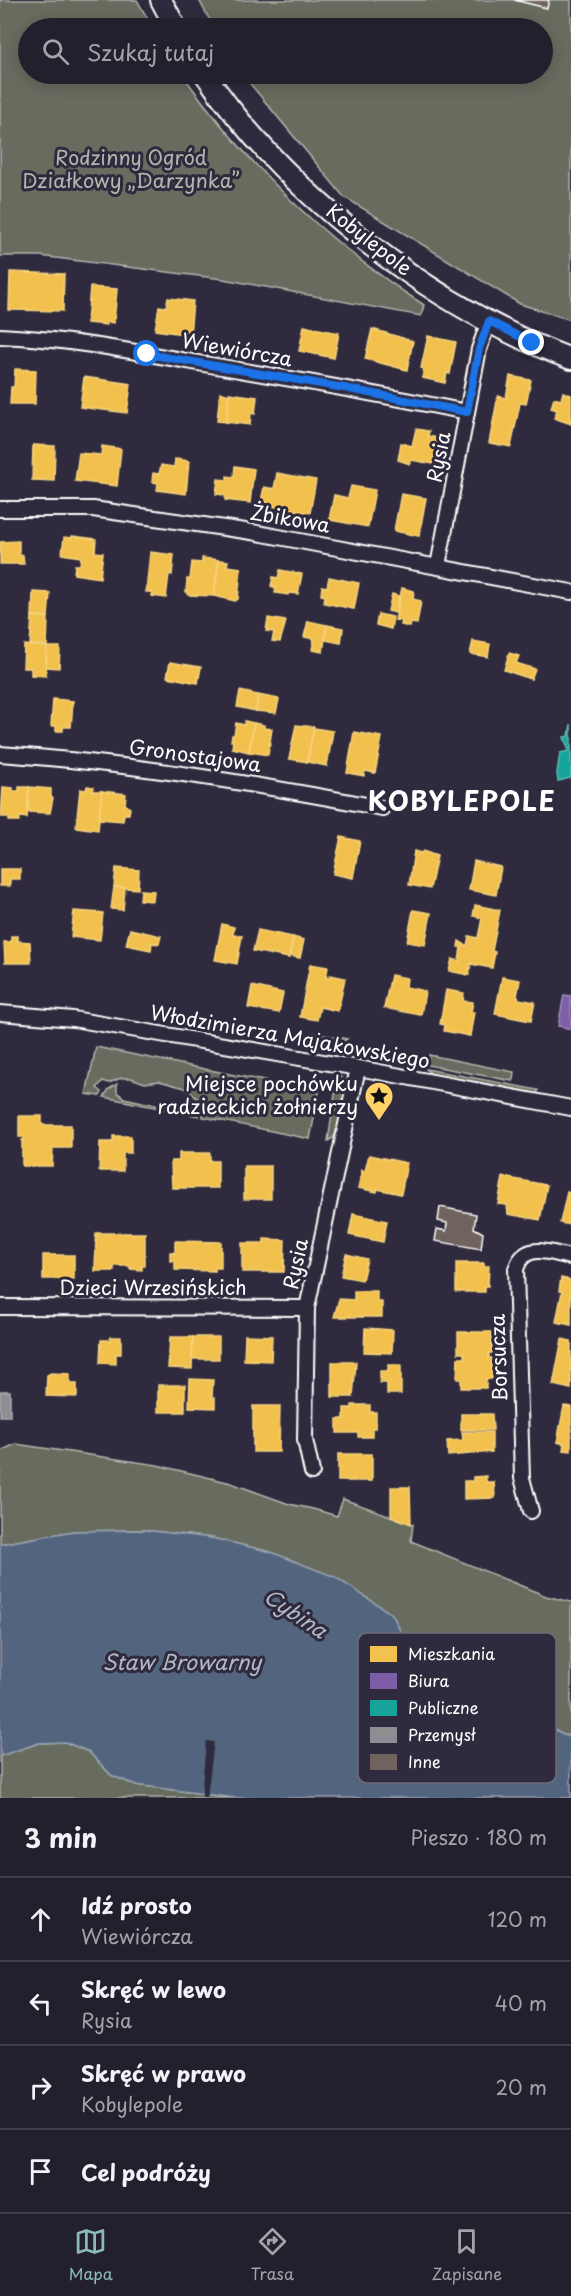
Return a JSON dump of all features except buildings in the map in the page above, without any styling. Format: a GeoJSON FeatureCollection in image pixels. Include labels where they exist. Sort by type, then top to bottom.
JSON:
{"type":"FeatureCollection","features":[{"type":"Feature","properties":{"kind":"street"},"geometry":{"type":"LineString","coordinates":[[161,0],[171,18]]}},
{"type":"Feature","properties":{"kind":"street","name":"Kobylepole"},"geometry":{"type":"LineString","coordinates":[[213,84],[275,158],[338,217],[413,276],[489,321],[571,359]]}},
{"type":"Feature","properties":{"kind":"street","name":"Rysia"},"geometry":{"type":"LineString","coordinates":[[438,566],[479,349],[489,321]]}},
{"type":"Feature","properties":{"kind":"street","name":"Wiewiórcza"},"geometry":{"type":"LineString","coordinates":[[0,336],[39,338],[147,354],[467,412]]}},
{"type":"Feature","properties":{"kind":"street","name":"Żbikowa"},"geometry":{"type":"LineString","coordinates":[[0,509],[93,509],[252,532],[571,592]]}},
{"type":"Feature","properties":{"kind":"street","name":"Gronostajowa"},"geometry":{"type":"LineString","coordinates":[[0,754],[83,760],[177,772],[382,808]]}},
{"type":"Feature","properties":{"kind":"street","name":"Włodzimierza Majakowskiego"},"geometry":{"type":"LineString","coordinates":[[0,1013],[73,1019],[358,1068],[571,1108]]}},
{"type":"Feature","properties":{"kind":"street","name":"Rysia"},"geometry":{"type":"LineString","coordinates":[[312,1472],[305,1440],[307,1308],[358,1068]]}},
{"type":"Feature","properties":{"kind":"street","name":"Borsucza"},"geometry":{"type":"LineString","coordinates":[[531,1510],[522,1478],[516,1269],[519,1259],[526,1253],[535,1251],[571,1257]]}},
{"type":"Feature","properties":{"kind":"street","name":"Dzieci Wrzesińskich"},"geometry":{"type":"LineString","coordinates":[[0,1307],[307,1308]]}},
{"type":"Feature","properties":{"kind":"green space","name":"Rodzinny Ogród Działkowy „Darzynka”"},"geometry":{"type":"Polygon","coordinates":[[[0,0],[137,0],[147,18],[18,18],[18,84],[189,84],[234,140],[292,201],[355,256],[424,305],[421,316],[223,279],[40,256],[0,256],[0,0]]]}},
{"type":"Feature","properties":{"kind":"green space"},"geometry":{"type":"Polygon","coordinates":[[[199,0],[571,0],[571,320],[520,304],[344,197],[250,84],[553,84],[553,18],[209,18],[199,0]]]}},
{"type":"Feature","properties":{"kind":"green space"},"geometry":{"type":"Polygon","coordinates":[[[312,1033],[347,1039],[334,1047],[310,1042],[312,1033]]]}},
{"type":"Feature","properties":{"kind":"green space"},"geometry":{"type":"Polygon","coordinates":[[[96,1047],[319,1092],[310,1139],[203,1117],[202,1106],[198,1099],[185,1088],[159,1081],[145,1083],[131,1078],[121,1078],[109,1083],[103,1081],[97,1088],[102,1092],[100,1096],[86,1094],[96,1047]]]}},
{"type":"Feature","properties":{"kind":"green space"},"geometry":{"type":"Polygon","coordinates":[[[429,1055],[514,1072],[513,1081],[427,1065],[429,1055]]]}},
{"type":"Feature","properties":{"kind":"green space"},"geometry":{"type":"Polygon","coordinates":[[[426,1069],[538,1090],[538,1094],[431,1074],[426,1069]]]}},
{"type":"Feature","properties":{"kind":"green space"},"geometry":{"type":"Polygon","coordinates":[[[338,1074],[345,1087],[345,1102],[337,1132],[328,1141],[338,1074]]]}},
{"type":"Feature","properties":{"kind":"green space"},"geometry":{"type":"Polygon","coordinates":[[[117,1084],[117,1092],[124,1098],[180,1110],[189,1109],[195,1103],[199,1116],[104,1097],[109,1089],[117,1084]]]}},
{"type":"Feature","properties":{"kind":"green space"},"geometry":{"type":"Polygon","coordinates":[[[16,1444],[157,1465],[231,1483],[289,1504],[337,1516],[343,1499],[413,1524],[411,1541],[546,1596],[571,1602],[571,1738],[556,1730],[556,1633],[402,1633],[392,1614],[271,1552],[212,1538],[144,1530],[74,1531],[0,1544],[0,1451],[16,1444]]]}},
{"type":"Feature","properties":{"kind":"green space"},"geometry":{"type":"Polygon","coordinates":[[[65,1742],[89,1752],[111,1775],[135,1785],[236,1798],[0,1798],[0,1756],[39,1743],[65,1742]]]}},
{"type":"Feature","properties":{"kind":"water","name":"Staw Browarny"},"geometry":{"type":"Polygon","coordinates":[[[144,1530],[212,1538],[271,1552],[335,1577],[392,1614],[402,1633],[358,1633],[358,1783],[556,1783],[556,1730],[571,1738],[571,1798],[235,1798],[135,1785],[111,1775],[89,1752],[65,1742],[39,1743],[0,1756],[0,1544],[74,1531],[144,1530]]]}},
{"type":"Feature","properties":{"kind":"pier"},"geometry":{"type":"Polygon","coordinates":[[[206,1741],[214,1742],[207,1797],[202,1797],[202,1787],[206,1741]]]}},
{"type":"Feature","properties":{"kind":"place","name":"Miejsce pochówku radzieckich żołnierzy"},"geometry":{"type":"Point","coordinates":[379,1122]}},
{"type":"Feature","properties":{"kind":"district","name":"KOBYLEPOLE"},"geometry":{"type":"Point","coordinates":[462,802]}},
{"type":"Feature","properties":{"kind":"route"},"geometry":{"type":"LineString","coordinates":[[147,354],[467,412],[479,349],[489,321],[532,343]]}},
{"type":"Feature","properties":{"kind":"water label","name":"Cybina"},"geometry":{"type":"Point","coordinates":[295,1614]}}]}
